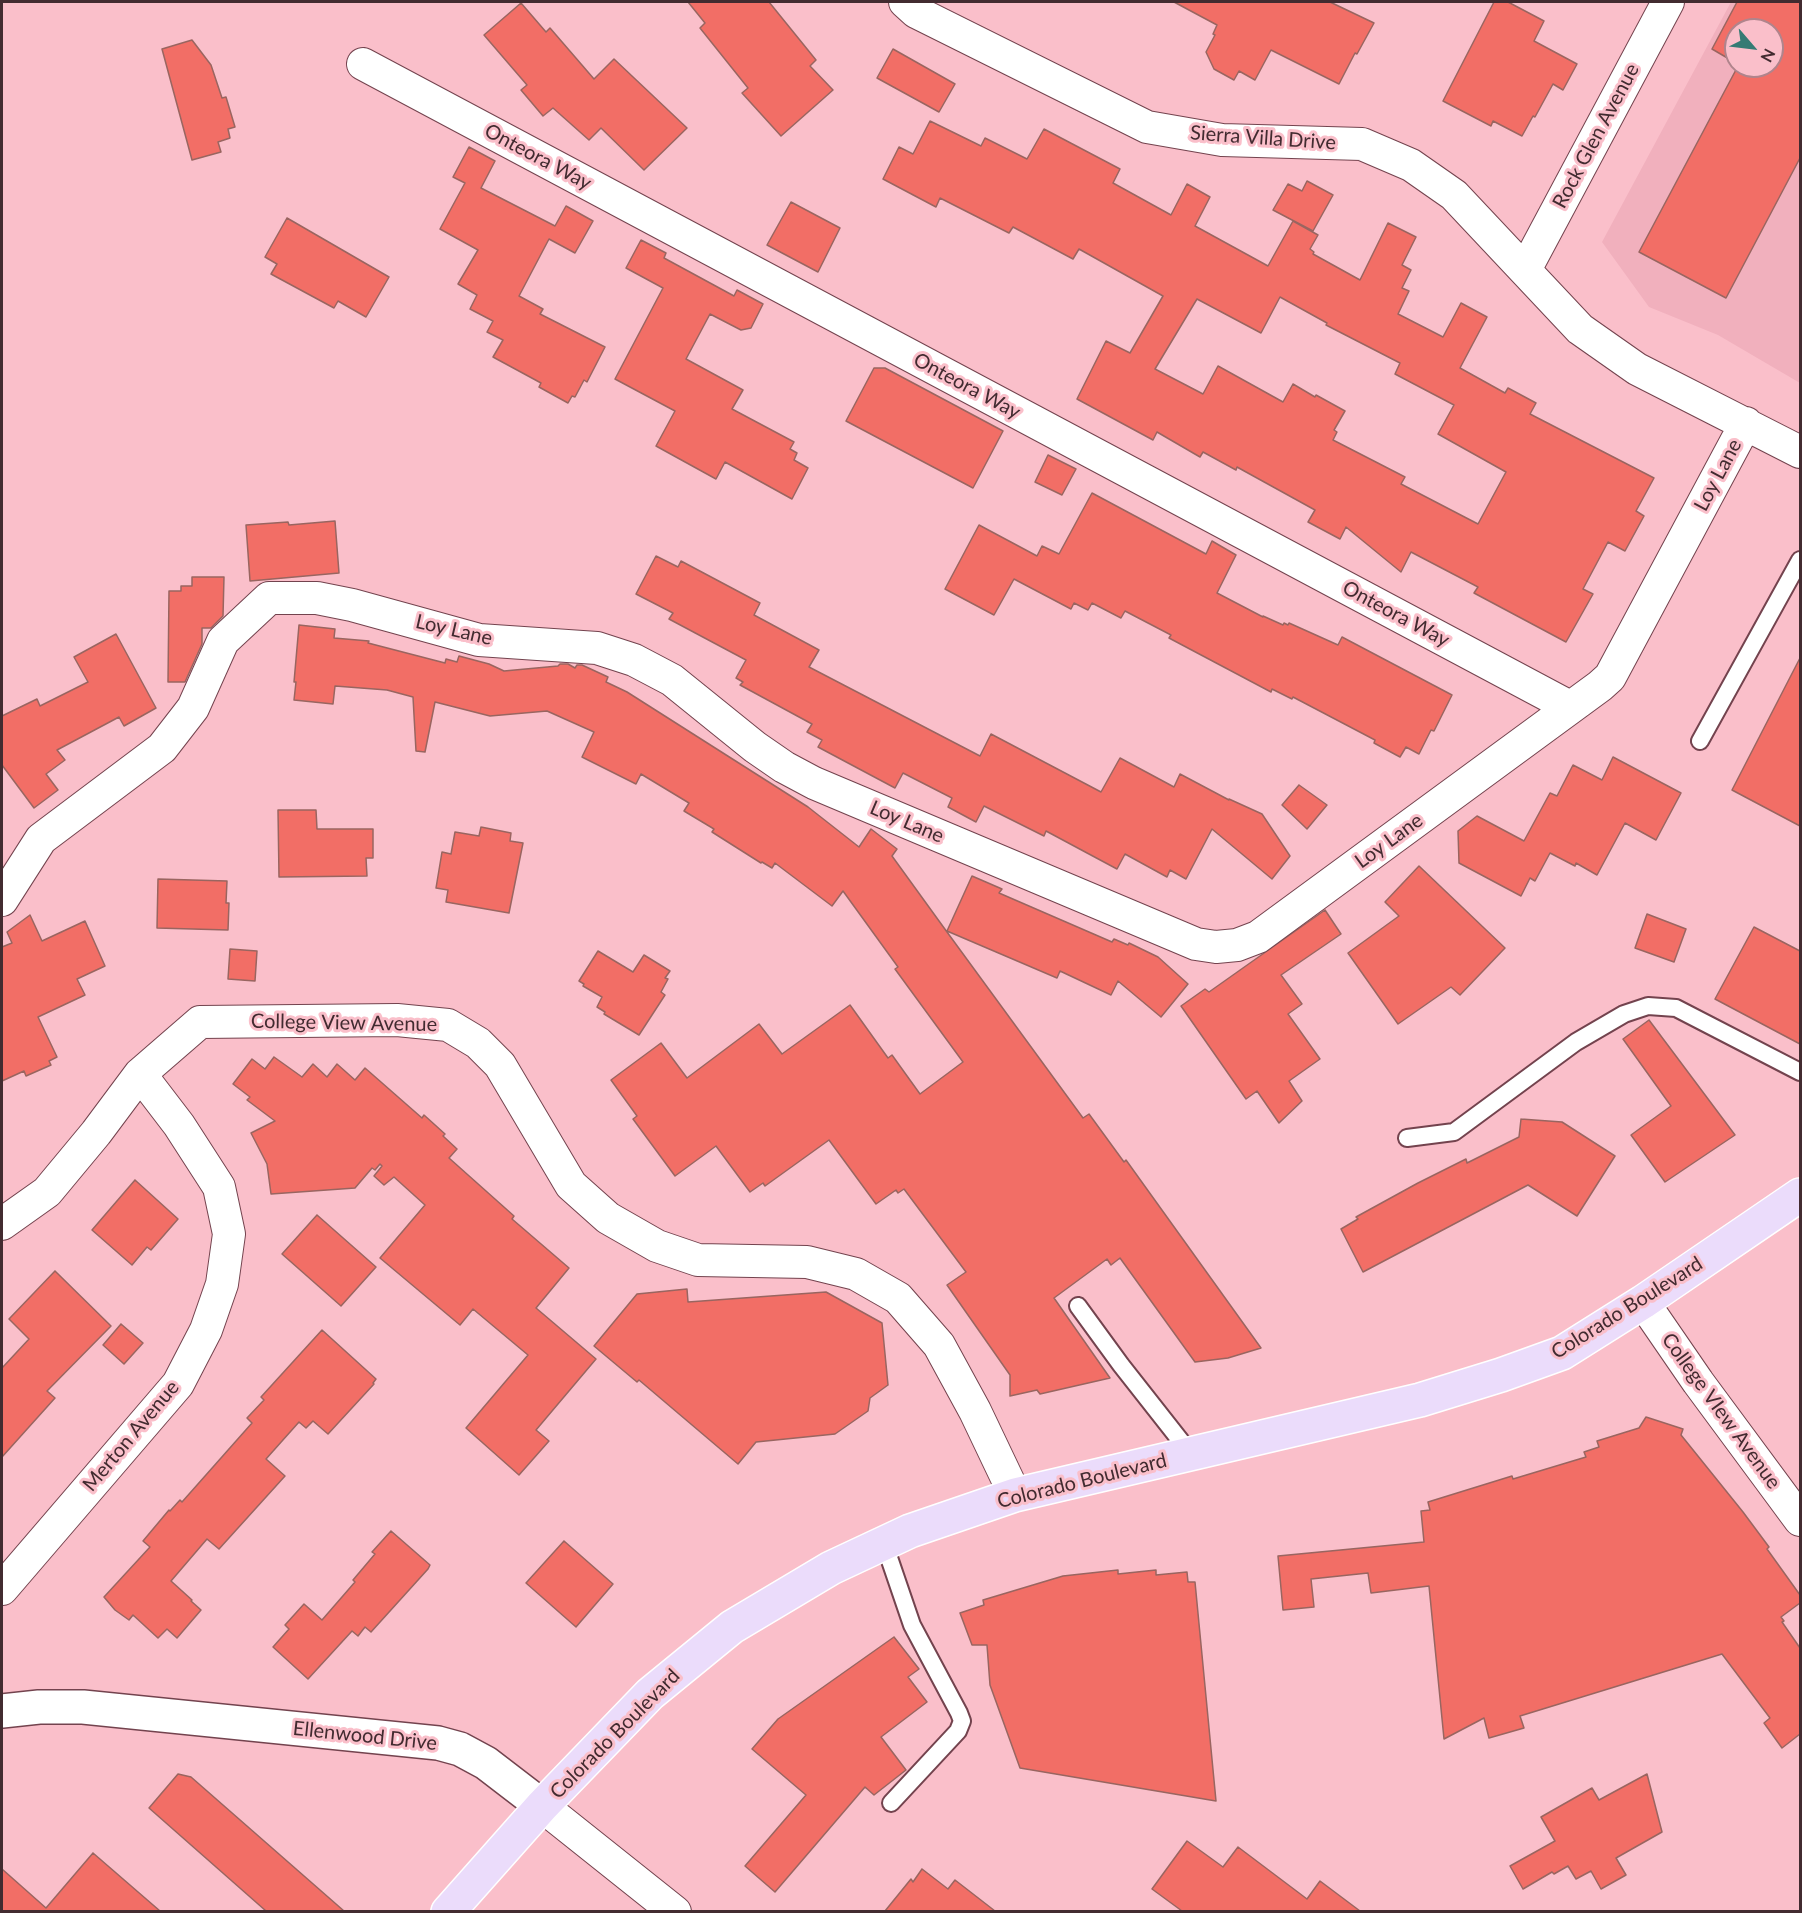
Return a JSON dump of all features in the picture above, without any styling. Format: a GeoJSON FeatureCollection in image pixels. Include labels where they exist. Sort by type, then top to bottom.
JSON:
{"type":"FeatureCollection","features":[{"type":"Feature","properties":{"kind":"main road","name":"Colorado Boulevard"},"geometry":{"type":"LineString","coordinates":[[448,1911],[542,1806],[650,1694],[732,1627],[831,1568],[910,1531],[1015,1495],[1420,1400],[1562,1353],[1643,1302],[1800,1195]]}},
{"type":"Feature","properties":{"kind":"street","name":"Sierra Villa Drive"},"geometry":{"type":"LineString","coordinates":[[905,2],[916,12],[1147,127],[1222,140],[1362,144],[1411,165],[1454,195],[1580,329],[1637,369],[1800,452]]}},
{"type":"Feature","properties":{"kind":"street","name":"Rock Glen Avenue"},"geometry":{"type":"LineString","coordinates":[[1525,270],[1668,2]]}},
{"type":"Feature","properties":{"kind":"street","name":"Onteora Way"},"geometry":{"type":"LineString","coordinates":[[363,64],[1570,707]]}},
{"type":"Feature","properties":{"kind":"street","name":"Loy Lane"},"geometry":{"type":"LineString","coordinates":[[2,900],[41,839],[162,748],[193,708],[223,641],[269,598],[317,598],[352,605],[479,639],[597,648],[634,660],[672,680],[755,747],[784,767],[814,783],[1196,944],[1216,947],[1237,945],[1258,937],[1600,686],[1610,676],[1618,665],[1746,423]]}},
{"type":"Feature","properties":{"kind":"street","name":"College View Avenue"},"geometry":{"type":"LineString","coordinates":[[2,1224],[46,1192],[96,1134],[140,1074],[200,1022],[397,1020],[448,1025],[478,1043],[500,1065],[571,1185],[608,1218],[657,1246],[698,1260],[807,1262],[856,1274],[898,1298],[939,1345],[975,1411],[1015,1495]]}},
{"type":"Feature","properties":{"kind":"street","name":"Merton Avenue"},"geometry":{"type":"LineString","coordinates":[[2,1589],[178,1384],[206,1330],[222,1284],[229,1234],[219,1187],[179,1125],[140,1074]]}},
{"type":"Feature","properties":{"kind":"street","name":"College VIew Avenue"},"geometry":{"type":"LineString","coordinates":[[1643,1302],[1698,1382],[1800,1520]]}},
{"type":"Feature","properties":{"kind":"street","name":"Ellenwood Drive"},"geometry":{"type":"LineString","coordinates":[[2,1710],[83,1707],[438,1743],[460,1749],[486,1763],[675,1911]]}},
{"type":"Feature","properties":{"kind":"lane"},"geometry":{"type":"LineString","coordinates":[[1700,741],[1800,560]]}},
{"type":"Feature","properties":{"kind":"lane"},"geometry":{"type":"LineString","coordinates":[[1407,1138],[1454,1132],[1576,1042],[1624,1014],[1648,1006],[1676,1008],[1800,1072]]}},
{"type":"Feature","properties":{"kind":"lane"},"geometry":{"type":"LineString","coordinates":[[1078,1306],[1191,1454]]}},
{"type":"Feature","properties":{"kind":"lane"},"geometry":{"type":"LineString","coordinates":[[884,1543],[912,1625],[962,1721],[958,1731],[891,1803]]}},
{"type":"Feature","properties":{"kind":"shaded area"},"geometry":{"type":"Polygon","coordinates":[[[1731,2],[1800,2],[1800,383],[1718,335],[1649,307],[1602,242],[1731,2]]]}},
{"type":"Feature","properties":{"kind":"building"},"geometry":{"type":"Polygon","coordinates":[[[688,2],[769,2],[816,60],[810,66],[833,90],[781,136],[742,93],[748,88],[700,28],[705,23],[688,2]]]}},
{"type":"Feature","properties":{"kind":"building"},"geometry":{"type":"Polygon","coordinates":[[[1174,2],[1330,2],[1374,23],[1339,84],[1271,50],[1255,80],[1239,71],[1234,80],[1214,69],[1206,52],[1215,35],[1213,34],[1217,25],[1174,2]]]}},
{"type":"Feature","properties":{"kind":"building"},"geometry":{"type":"Polygon","coordinates":[[[1494,2],[1508,2],[1544,21],[1534,41],[1577,64],[1563,90],[1553,84],[1522,136],[1493,121],[1491,126],[1443,101],[1494,2]]]}},
{"type":"Feature","properties":{"kind":"building"},"geometry":{"type":"Polygon","coordinates":[[[1737,2],[1800,2],[1800,158],[1726,298],[1639,252],[1732,78],[1784,78],[1784,18],[1728,18],[1737,2]]]}},
{"type":"Feature","properties":{"kind":"building"},"geometry":{"type":"Polygon","coordinates":[[[521,3],[546,32],[550,28],[594,79],[614,59],[687,128],[644,170],[601,128],[589,140],[553,108],[543,116],[521,90],[527,85],[484,35],[521,3]]]}},
{"type":"Feature","properties":{"kind":"building"},"geometry":{"type":"Polygon","coordinates":[[[1724,26],[1724,56],[1712,49],[1724,26]]]}},
{"type":"Feature","properties":{"kind":"building"},"geometry":{"type":"Polygon","coordinates":[[[192,40],[211,65],[222,98],[226,97],[235,127],[228,129],[230,138],[218,142],[221,152],[192,160],[162,49],[192,40]]]}},
{"type":"Feature","properties":{"kind":"building"},"geometry":{"type":"Polygon","coordinates":[[[893,49],[955,84],[939,112],[877,78],[893,49]]]}},
{"type":"Feature","properties":{"kind":"building"},"geometry":{"type":"Polygon","coordinates":[[[930,121],[981,146],[985,138],[1027,159],[1044,129],[1120,169],[1113,183],[1171,215],[1187,184],[1210,197],[1195,226],[1268,266],[1293,221],[1318,235],[1310,249],[1314,252],[1313,254],[1360,280],[1388,223],[1416,237],[1402,265],[1411,270],[1402,288],[1409,291],[1398,314],[1443,337],[1461,303],[1487,317],[1460,368],[1505,393],[1508,388],[1536,403],[1530,414],[1654,478],[1636,511],[1644,516],[1625,551],[1608,542],[1583,589],[1593,594],[1566,642],[1474,593],[1478,587],[1411,552],[1401,572],[1346,527],[1340,539],[1308,522],[1315,510],[1237,467],[1236,470],[1203,452],[1200,457],[1157,432],[1153,440],[1077,399],[1106,341],[1130,353],[1163,296],[1079,249],[1073,259],[1013,227],[1009,233],[940,198],[936,207],[883,179],[899,147],[913,154],[930,121]],[[1280,297],[1261,333],[1197,299],[1155,369],[1203,394],[1218,366],[1283,402],[1293,384],[1315,397],[1316,395],[1345,411],[1334,430],[1337,432],[1333,440],[1405,477],[1401,484],[1478,524],[1506,472],[1438,434],[1454,405],[1395,374],[1400,363],[1326,325],[1327,323],[1280,297]]]}},
{"type":"Feature","properties":{"kind":"building"},"geometry":{"type":"Polygon","coordinates":[[[469,147],[495,161],[481,188],[555,226],[566,206],[593,221],[575,253],[549,239],[519,296],[543,309],[540,314],[605,347],[587,382],[584,380],[575,397],[572,396],[568,403],[539,387],[541,383],[493,357],[503,340],[487,332],[493,321],[470,309],[477,295],[458,284],[478,250],[440,229],[465,183],[453,177],[469,147]]]}},
{"type":"Feature","properties":{"kind":"building"},"geometry":{"type":"Polygon","coordinates":[[[1307,181],[1333,195],[1313,231],[1273,210],[1288,184],[1302,191],[1307,181]]]}},
{"type":"Feature","properties":{"kind":"building"},"geometry":{"type":"Polygon","coordinates":[[[791,202],[840,228],[818,272],[767,245],[791,202]]]}},
{"type":"Feature","properties":{"kind":"building"},"geometry":{"type":"Polygon","coordinates":[[[287,218],[389,277],[366,317],[338,301],[334,308],[271,274],[277,264],[265,257],[287,218]]]}},
{"type":"Feature","properties":{"kind":"building"},"geometry":{"type":"Polygon","coordinates":[[[641,240],[666,253],[664,258],[734,296],[737,290],[763,304],[751,328],[741,330],[710,314],[686,359],[743,390],[732,409],[794,442],[790,449],[797,453],[794,460],[808,468],[792,499],[725,462],[716,479],[656,446],[675,411],[615,379],[663,288],[626,268],[641,240]]]}},
{"type":"Feature","properties":{"kind":"building"},"geometry":{"type":"Polygon","coordinates":[[[874,368],[885,368],[1003,431],[973,488],[846,421],[874,368]]]}},
{"type":"Feature","properties":{"kind":"building"},"geometry":{"type":"Polygon","coordinates":[[[1048,455],[1076,469],[1062,495],[1035,482],[1048,455]]]}},
{"type":"Feature","properties":{"kind":"building"},"geometry":{"type":"Polygon","coordinates":[[[1092,493],[1206,554],[1212,541],[1236,555],[1217,593],[1263,617],[1283,625],[1289,623],[1338,645],[1342,637],[1452,695],[1434,731],[1431,730],[1419,754],[1406,747],[1400,757],[1374,743],[1375,740],[1293,697],[1292,699],[1272,689],[1271,692],[1169,638],[1171,635],[1125,611],[1121,618],[1092,603],[1088,610],[1074,603],[1071,609],[1014,579],[994,615],[945,589],[979,525],[1037,556],[1042,546],[1059,554],[1092,493]]]}},
{"type":"Feature","properties":{"kind":"building"},"geometry":{"type":"Polygon","coordinates":[[[335,521],[339,573],[250,581],[246,525],[288,522],[289,525],[335,521]]]}},
{"type":"Feature","properties":{"kind":"building"},"geometry":{"type":"Polygon","coordinates":[[[656,556],[678,567],[681,561],[760,603],[754,615],[819,650],[809,667],[980,756],[991,734],[1101,792],[1120,758],[1174,787],[1180,774],[1229,800],[1262,814],[1290,856],[1272,879],[1212,829],[1186,879],[1170,870],[1167,877],[1125,854],[1117,869],[1046,831],[1044,836],[984,806],[976,822],[948,807],[952,798],[903,773],[895,788],[818,747],[822,740],[807,732],[812,724],[740,685],[743,682],[736,678],[746,660],[669,619],[673,613],[636,594],[656,556]]]}},
{"type":"Feature","properties":{"kind":"building"},"geometry":{"type":"Polygon","coordinates":[[[192,577],[224,577],[223,616],[211,628],[202,628],[202,644],[185,682],[168,682],[169,591],[181,591],[181,586],[192,586],[192,577]]]}},
{"type":"Feature","properties":{"kind":"building"},"geometry":{"type":"Polygon","coordinates":[[[299,625],[335,629],[334,638],[369,641],[368,643],[445,663],[446,659],[457,662],[459,656],[489,664],[504,671],[560,664],[568,664],[575,668],[577,665],[582,665],[608,677],[606,682],[627,692],[808,807],[859,847],[871,829],[897,849],[892,856],[947,932],[1083,1118],[1089,1114],[1124,1162],[1126,1160],[1261,1348],[1228,1358],[1195,1362],[1120,1258],[1111,1265],[1107,1259],[1054,1298],[1110,1378],[1040,1394],[1037,1390],[1010,1396],[1010,1375],[947,1285],[966,1272],[904,1189],[898,1193],[896,1190],[876,1204],[829,1140],[765,1186],[763,1183],[750,1192],[716,1146],[675,1176],[633,1119],[637,1116],[611,1080],[661,1043],[687,1078],[759,1024],[782,1054],[850,1005],[888,1058],[892,1055],[920,1094],[963,1062],[895,969],[898,967],[843,891],[832,906],[775,863],[772,868],[761,863],[712,832],[714,829],[684,811],[689,803],[641,774],[636,784],[582,757],[594,732],[547,711],[490,716],[435,702],[425,752],[416,751],[413,697],[387,690],[335,686],[333,704],[294,700],[299,625]]]}},
{"type":"Feature","properties":{"kind":"building"},"geometry":{"type":"Polygon","coordinates":[[[116,634],[156,708],[124,726],[119,717],[57,750],[65,760],[46,774],[58,790],[34,808],[2,765],[2,716],[37,699],[40,706],[88,682],[74,657],[116,634]]]}},
{"type":"Feature","properties":{"kind":"building"},"geometry":{"type":"Polygon","coordinates":[[[1800,658],[1800,826],[1732,790],[1800,658]]]}},
{"type":"Feature","properties":{"kind":"building"},"geometry":{"type":"Polygon","coordinates":[[[1613,757],[1681,793],[1656,840],[1625,823],[1597,875],[1576,863],[1575,866],[1550,853],[1535,881],[1530,878],[1521,896],[1459,863],[1458,831],[1477,816],[1524,841],[1550,793],[1557,796],[1573,765],[1602,780],[1613,757]]]}},
{"type":"Feature","properties":{"kind":"building"},"geometry":{"type":"Polygon","coordinates":[[[1299,785],[1327,805],[1307,829],[1282,805],[1299,785]]]}},
{"type":"Feature","properties":{"kind":"building"},"geometry":{"type":"Polygon","coordinates":[[[278,810],[316,810],[317,829],[373,829],[373,858],[366,858],[367,876],[279,877],[278,810]]]}},
{"type":"Feature","properties":{"kind":"building"},"geometry":{"type":"Polygon","coordinates":[[[481,827],[511,833],[510,841],[523,843],[509,913],[446,902],[448,890],[436,888],[442,852],[451,854],[455,832],[479,836],[481,827]]]}},
{"type":"Feature","properties":{"kind":"building"},"geometry":{"type":"Polygon","coordinates":[[[1419,866],[1505,948],[1460,995],[1451,987],[1398,1024],[1348,953],[1399,916],[1385,902],[1419,866]]]}},
{"type":"Feature","properties":{"kind":"building"},"geometry":{"type":"Polygon","coordinates":[[[972,876],[1002,889],[999,893],[1112,942],[1114,939],[1128,945],[1129,943],[1158,957],[1188,984],[1161,1017],[1118,981],[1111,995],[1060,971],[1057,978],[947,931],[972,876]]]}},
{"type":"Feature","properties":{"kind":"building"},"geometry":{"type":"Polygon","coordinates":[[[158,879],[227,881],[228,930],[157,928],[158,879]]]}},
{"type":"Feature","properties":{"kind":"building"},"geometry":{"type":"Polygon","coordinates":[[[1325,910],[1341,934],[1281,975],[1302,1004],[1288,1014],[1320,1059],[1289,1081],[1302,1101],[1279,1123],[1257,1091],[1246,1099],[1181,1006],[1205,989],[1209,992],[1325,910]]]}},
{"type":"Feature","properties":{"kind":"building"},"geometry":{"type":"Polygon","coordinates":[[[1647,914],[1686,929],[1674,962],[1635,948],[1647,914]]]}},
{"type":"Feature","properties":{"kind":"building"},"geometry":{"type":"Polygon","coordinates":[[[30,915],[42,941],[85,921],[105,966],[77,979],[85,995],[38,1017],[57,1057],[49,1061],[51,1065],[26,1076],[24,1071],[2,1081],[2,947],[12,943],[7,932],[30,915]]]}},
{"type":"Feature","properties":{"kind":"building"},"geometry":{"type":"Polygon","coordinates":[[[1754,927],[1800,951],[1800,1044],[1715,999],[1754,927]]]}},
{"type":"Feature","properties":{"kind":"building"},"geometry":{"type":"Polygon","coordinates":[[[230,949],[257,951],[255,981],[228,979],[230,949]]]}},
{"type":"Feature","properties":{"kind":"building"},"geometry":{"type":"Polygon","coordinates":[[[598,951],[633,972],[644,955],[670,971],[665,978],[668,979],[661,992],[665,995],[639,1035],[604,1014],[605,1012],[597,1007],[602,997],[583,986],[584,984],[579,981],[598,951]]]}},
{"type":"Feature","properties":{"kind":"building"},"geometry":{"type":"Polygon","coordinates":[[[1649,1020],[1735,1135],[1665,1182],[1631,1135],[1671,1106],[1623,1039],[1649,1020]]]}},
{"type":"Feature","properties":{"kind":"building"},"geometry":{"type":"Polygon","coordinates":[[[274,1057],[302,1077],[313,1064],[327,1077],[337,1064],[355,1080],[365,1068],[422,1118],[424,1115],[445,1134],[443,1136],[457,1149],[449,1158],[514,1216],[512,1219],[569,1268],[536,1308],[596,1359],[536,1430],[549,1441],[519,1475],[466,1428],[528,1355],[473,1309],[460,1325],[380,1258],[425,1205],[394,1177],[384,1185],[374,1176],[382,1166],[380,1164],[375,1170],[372,1168],[355,1188],[271,1194],[267,1164],[251,1133],[275,1121],[247,1100],[250,1097],[233,1084],[252,1059],[265,1069],[274,1057]]]}},
{"type":"Feature","properties":{"kind":"building"},"geometry":{"type":"Polygon","coordinates":[[[1521,1119],[1562,1122],[1615,1156],[1577,1216],[1528,1185],[1363,1272],[1341,1229],[1358,1219],[1356,1217],[1418,1183],[1466,1159],[1467,1163],[1519,1137],[1521,1119]]]}},
{"type":"Feature","properties":{"kind":"building"},"geometry":{"type":"Polygon","coordinates":[[[135,1180],[178,1219],[151,1250],[147,1247],[132,1265],[92,1230],[135,1180]]]}},
{"type":"Feature","properties":{"kind":"building"},"geometry":{"type":"Polygon","coordinates":[[[317,1215],[376,1267],[341,1306],[282,1254],[317,1215]]]}},
{"type":"Feature","properties":{"kind":"building"},"geometry":{"type":"Polygon","coordinates":[[[55,1271],[111,1326],[47,1391],[55,1398],[2,1457],[2,1368],[29,1339],[9,1319],[55,1271]]]}},
{"type":"Feature","properties":{"kind":"building"},"geometry":{"type":"Polygon","coordinates":[[[687,1289],[688,1302],[826,1292],[882,1323],[888,1385],[870,1398],[868,1411],[835,1434],[756,1442],[738,1464],[639,1380],[637,1382],[594,1346],[637,1294],[687,1289]]]}},
{"type":"Feature","properties":{"kind":"building"},"geometry":{"type":"Polygon","coordinates":[[[121,1324],[143,1343],[124,1364],[103,1345],[121,1324]]]}},
{"type":"Feature","properties":{"kind":"building"},"geometry":{"type":"Polygon","coordinates":[[[322,1330],[376,1379],[374,1384],[328,1434],[313,1421],[306,1428],[299,1422],[266,1459],[285,1476],[219,1549],[207,1539],[171,1581],[201,1610],[177,1638],[167,1629],[158,1638],[133,1615],[129,1620],[115,1610],[104,1597],[150,1547],[143,1541],[169,1510],[180,1500],[182,1502],[252,1423],[247,1418],[264,1400],[261,1397],[322,1330]]]}},
{"type":"Feature","properties":{"kind":"building"},"geometry":{"type":"Polygon","coordinates":[[[1646,1417],[1683,1429],[1681,1435],[1743,1512],[1800,1595],[1800,1603],[1781,1617],[1800,1648],[1800,1734],[1782,1748],[1764,1723],[1770,1718],[1722,1654],[1520,1716],[1524,1728],[1489,1738],[1484,1718],[1444,1739],[1429,1586],[1371,1593],[1368,1573],[1311,1579],[1314,1607],[1283,1610],[1278,1556],[1424,1542],[1421,1511],[1430,1510],[1428,1502],[1512,1476],[1513,1479],[1586,1457],[1584,1452],[1599,1447],[1597,1441],[1639,1428],[1646,1417]]]}},
{"type":"Feature","properties":{"kind":"building"},"geometry":{"type":"Polygon","coordinates":[[[391,1531],[430,1565],[428,1569],[371,1632],[365,1627],[358,1636],[352,1631],[308,1679],[273,1647],[289,1629],[285,1625],[304,1604],[322,1620],[355,1582],[353,1580],[375,1554],[372,1552],[391,1531]]]}},
{"type":"Feature","properties":{"kind":"building"},"geometry":{"type":"Polygon","coordinates":[[[564,1541],[613,1584],[576,1627],[526,1583],[564,1541]]]}},
{"type":"Feature","properties":{"kind":"building"},"geometry":{"type":"Polygon","coordinates":[[[1118,1570],[1118,1574],[1156,1570],[1156,1575],[1187,1572],[1188,1582],[1195,1582],[1216,1801],[1020,1768],[990,1685],[987,1645],[972,1645],[960,1613],[984,1605],[983,1600],[1063,1576],[1118,1570]]]}},
{"type":"Feature","properties":{"kind":"building"},"geometry":{"type":"Polygon","coordinates":[[[894,1637],[919,1669],[908,1677],[927,1702],[881,1737],[906,1770],[874,1795],[865,1787],[775,1892],[745,1866],[806,1795],[752,1749],[778,1719],[894,1637]]]}},
{"type":"Feature","properties":{"kind":"building"},"geometry":{"type":"Polygon","coordinates":[[[178,1774],[191,1777],[344,1911],[266,1911],[149,1808],[178,1774]]]}},
{"type":"Feature","properties":{"kind":"building"},"geometry":{"type":"Polygon","coordinates":[[[1647,1774],[1662,1832],[1616,1858],[1626,1875],[1601,1889],[1591,1871],[1576,1879],[1568,1866],[1554,1874],[1552,1872],[1523,1889],[1510,1866],[1555,1841],[1541,1817],[1592,1788],[1599,1800],[1647,1774]]]}},
{"type":"Feature","properties":{"kind":"building"},"geometry":{"type":"Polygon","coordinates":[[[1187,1841],[1223,1867],[1238,1847],[1307,1899],[1320,1881],[1360,1911],[1182,1911],[1152,1889],[1187,1841]]]}},
{"type":"Feature","properties":{"kind":"building"},"geometry":{"type":"Polygon","coordinates":[[[93,1853],[160,1911],[2,1911],[2,1869],[46,1908],[93,1853]]]}},
{"type":"Feature","properties":{"kind":"building"},"geometry":{"type":"Polygon","coordinates":[[[922,1869],[948,1889],[955,1880],[995,1911],[885,1911],[911,1879],[913,1882],[922,1869]]]}}]}
